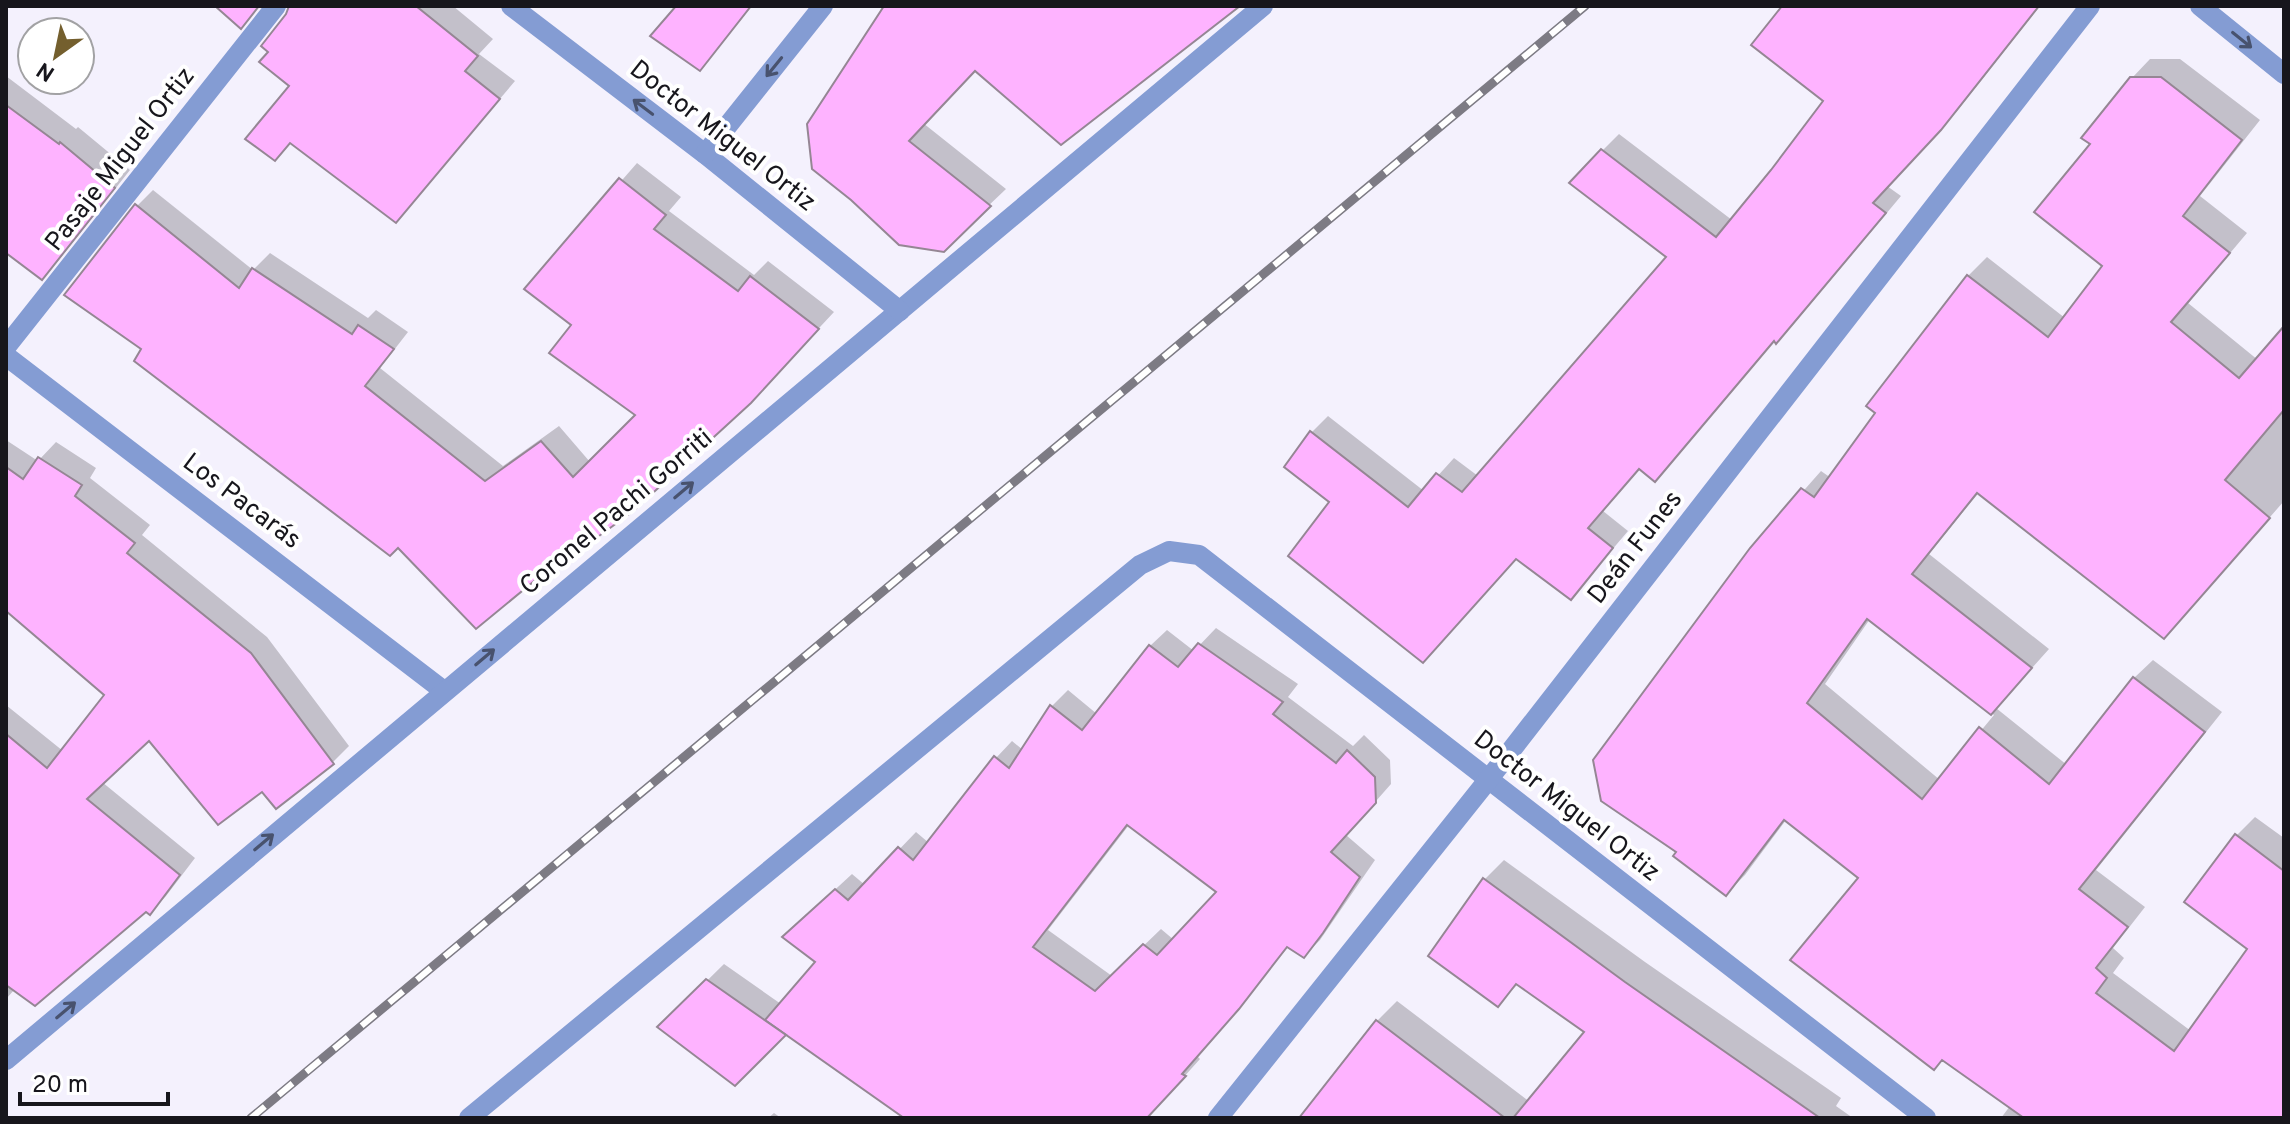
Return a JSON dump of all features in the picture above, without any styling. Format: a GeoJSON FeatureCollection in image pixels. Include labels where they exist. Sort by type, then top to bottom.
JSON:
{"type":"FeatureCollection","features":[{"type":"Feature","properties":{"kind":"street","name":"Pasaje Miguel Ortiz"},"geometry":{"type":"LineString","coordinates":[[6,347],[276,6]]}},
{"type":"Feature","properties":{"kind":"street","name":"Doctor Miguel Ortiz"},"geometry":{"type":"LineString","coordinates":[[511,6],[705,154],[900,311]]}},
{"type":"Feature","properties":{"kind":"street"},"geometry":{"type":"LineString","coordinates":[[705,154],[823,6]]}},
{"type":"Feature","properties":{"kind":"street","name":"Coronel Pachi Gorriti"},"geometry":{"type":"LineString","coordinates":[[6,1060],[1263,6]]}},
{"type":"Feature","properties":{"kind":"street","name":"Deán Funes"},"geometry":{"type":"LineString","coordinates":[[1218,1118],[1488,780],[2090,6]]}},
{"type":"Feature","properties":{"kind":"street"},"geometry":{"type":"LineString","coordinates":[[2200,6],[2284,74]]}},
{"type":"Feature","properties":{"kind":"street","name":"Los Pacarás"},"geometry":{"type":"LineString","coordinates":[[6,356],[444,691]]}},
{"type":"Feature","properties":{"kind":"street","name":"Doctor Miguel Ortiz"},"geometry":{"type":"LineString","coordinates":[[469,1118],[1140,565],[1169,551],[1199,555],[1926,1118]]}},
{"type":"Feature","properties":{"kind":"building"},"geometry":{"type":"Polygon","coordinates":[[[215,6],[259,6],[241,29],[215,6]]]}},
{"type":"Feature","properties":{"kind":"building"},"geometry":{"type":"Polygon","coordinates":[[[289,6],[416,6],[478,56],[465,71],[500,99],[396,223],[290,143],[275,161],[245,139],[289,86],[259,62],[268,52],[261,46],[289,6]]]}},
{"type":"Feature","properties":{"kind":"building"},"geometry":{"type":"Polygon","coordinates":[[[676,6],[751,6],[700,71],[650,36],[676,6]]]}},
{"type":"Feature","properties":{"kind":"building"},"geometry":{"type":"Polygon","coordinates":[[[884,6],[1240,6],[1061,145],[975,71],[909,141],[991,206],[944,252],[899,245],[812,169],[807,124],[884,6]]]}},
{"type":"Feature","properties":{"kind":"building"},"geometry":{"type":"Polygon","coordinates":[[[1782,6],[2039,6],[1941,130],[1873,203],[1886,213],[1776,344],[1774,341],[1655,482],[1639,469],[1588,528],[1613,548],[1571,600],[1516,559],[1423,663],[1288,556],[1329,502],[1284,467],[1310,431],[1408,507],[1436,473],[1462,492],[1666,257],[1569,183],[1601,149],[1716,237],[1823,101],[1751,45],[1782,6]]]}},
{"type":"Feature","properties":{"kind":"building"},"geometry":{"type":"Polygon","coordinates":[[[2130,77],[2161,77],[2242,140],[2183,216],[2230,253],[2171,322],[2239,378],[2284,326],[2284,410],[2225,480],[2270,518],[2164,639],[1977,493],[1912,574],[2032,668],[1991,715],[1867,619],[1807,703],[1922,799],[1979,727],[2049,784],[2133,677],[2205,732],[2079,889],[2128,927],[2096,968],[2107,978],[2096,993],[2174,1051],[2247,949],[2184,902],[2235,834],[2284,871],[2284,1118],[2024,1118],[1942,1060],[1934,1070],[1790,960],[1858,878],[1784,820],[1726,896],[1673,856],[1676,852],[1601,801],[1593,760],[1750,548],[1801,488],[1814,497],[1875,413],[1866,406],[1967,275],[2048,337],[2102,266],[2034,212],[2090,144],[2081,138],[2130,77]]]}},
{"type":"Feature","properties":{"kind":"building"},"geometry":{"type":"Polygon","coordinates":[[[6,105],[60,142],[115,188],[42,280],[6,253],[6,105]]]}},
{"type":"Feature","properties":{"kind":"building"},"geometry":{"type":"Polygon","coordinates":[[[619,178],[666,215],[654,229],[738,291],[750,276],[819,329],[751,403],[632,512],[588,544],[584,540],[476,629],[398,548],[390,556],[134,361],[141,349],[64,295],[135,204],[239,288],[252,268],[352,334],[358,325],[394,349],[365,386],[485,481],[541,441],[573,477],[635,415],[549,353],[571,325],[524,289],[619,178]]]}},
{"type":"Feature","properties":{"kind":"building"},"geometry":{"type":"Polygon","coordinates":[[[38,457],[82,485],[75,496],[135,543],[127,553],[251,653],[334,764],[276,809],[262,792],[218,825],[149,741],[87,799],[180,875],[150,915],[146,912],[35,1006],[6,985],[6,734],[47,768],[104,695],[6,611],[6,467],[23,479],[38,457]]]}},
{"type":"Feature","properties":{"kind":"building"},"geometry":{"type":"Polygon","coordinates":[[[1198,643],[1283,702],[1273,714],[1336,763],[1347,750],[1375,777],[1376,803],[1331,852],[1360,877],[1323,933],[1304,958],[1287,947],[1239,1009],[1182,1074],[1186,1076],[1147,1118],[904,1118],[765,1020],[815,962],[782,937],[835,889],[848,900],[898,847],[913,860],[994,756],[1009,768],[1050,705],[1082,730],[1149,645],[1178,667],[1198,643]],[[1127,825],[1033,947],[1095,991],[1143,944],[1157,955],[1216,892],[1127,825]]]}},
{"type":"Feature","properties":{"kind":"building"},"geometry":{"type":"Polygon","coordinates":[[[1483,878],[1820,1118],[1513,1118],[1584,1032],[1516,984],[1498,1007],[1428,956],[1483,878]]]}},
{"type":"Feature","properties":{"kind":"building"},"geometry":{"type":"Polygon","coordinates":[[[706,979],[786,1035],[735,1086],[657,1027],[706,979]]]}},
{"type":"Feature","properties":{"kind":"building"},"geometry":{"type":"Polygon","coordinates":[[[1376,1020],[1505,1118],[1299,1118],[1376,1020]]]}},
{"type":"Feature","properties":{"kind":"railway"},"geometry":{"type":"LineString","coordinates":[[251,1118],[1585,6]]}}]}
